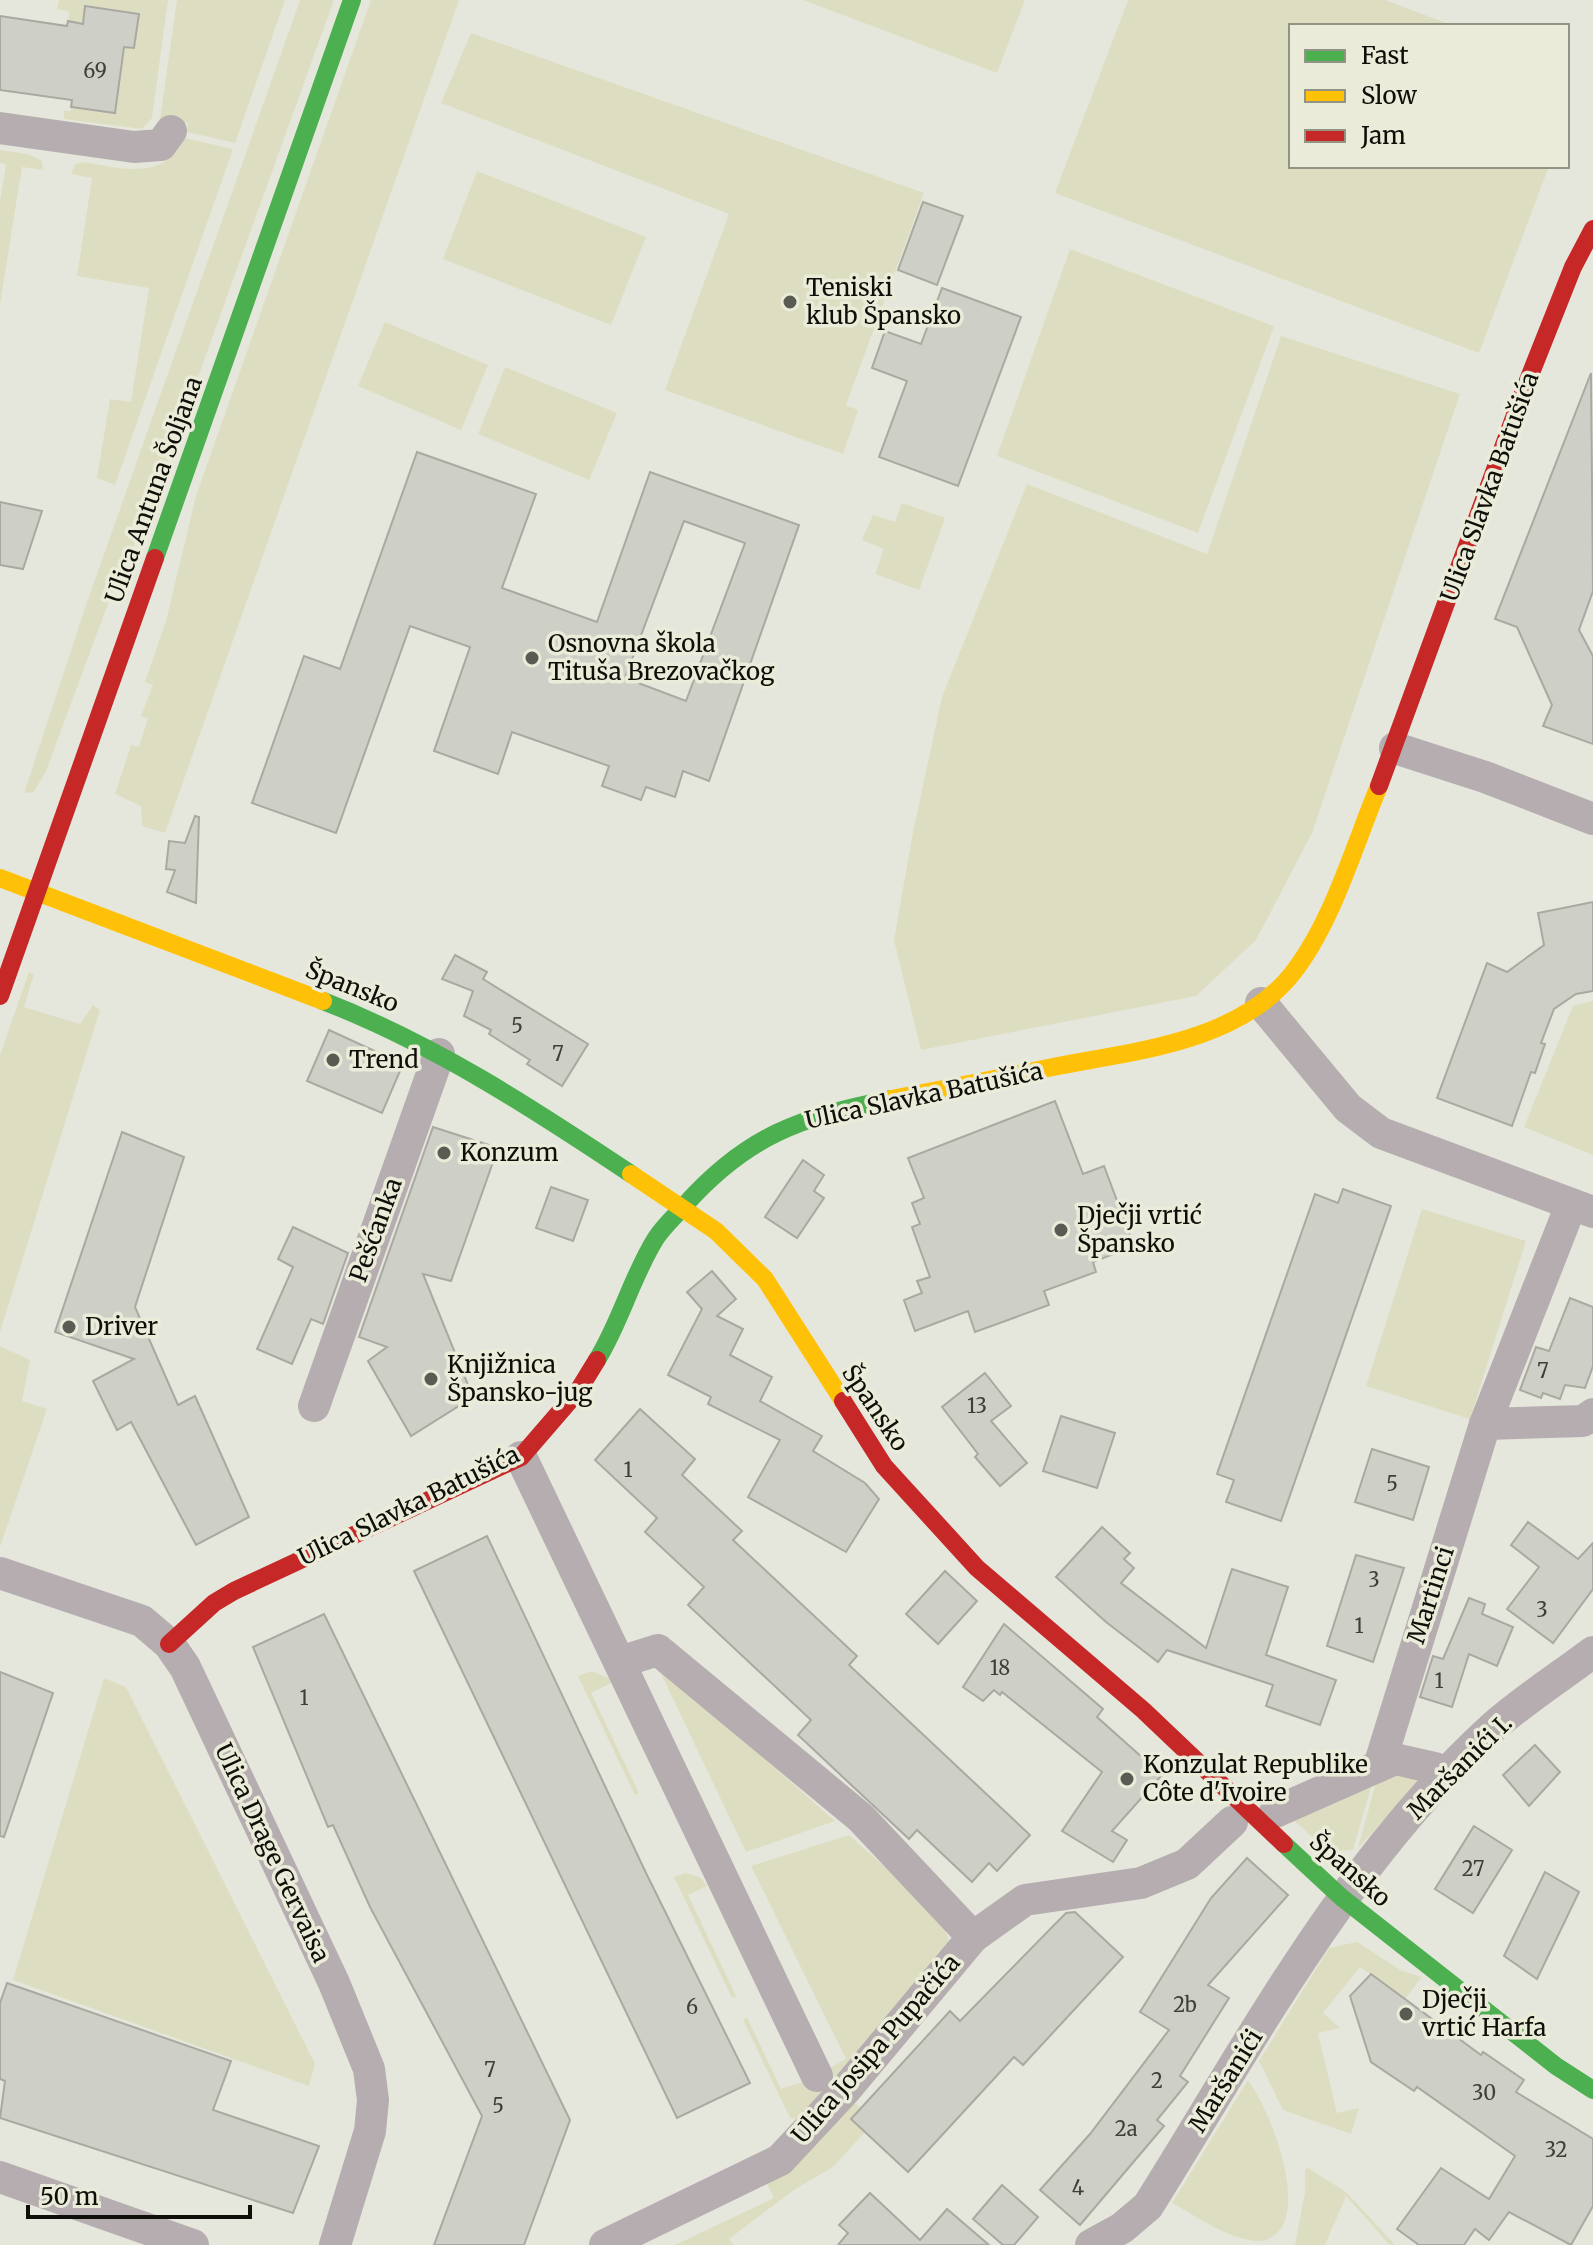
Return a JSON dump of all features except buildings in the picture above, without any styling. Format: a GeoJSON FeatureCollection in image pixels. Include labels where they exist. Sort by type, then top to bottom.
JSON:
{"type":"FeatureCollection","features":[{"type":"Feature","properties":{"kind":"street","name":"Ulica Antuna Šoljana"},"geometry":{"type":"LineString","coordinates":[[0,996],[352,0]]}},
{"type":"Feature","properties":{"kind":"street"},"geometry":{"type":"LineString","coordinates":[[0,128],[134,147],[157,146],[171,131]]}},
{"type":"Feature","properties":{"kind":"street","name":"Ulica Slavka Batušića"},"geometry":{"type":"LineString","coordinates":[[169,1644],[214,1603],[234,1591],[521,1457],[578,1391],[614,1332],[656,1238],[682,1205],[746,1148],[803,1120],[1160,1046],[1220,1027],[1261,1003],[1291,976],[1314,943],[1395,748],[1523,393],[1573,267],[1593,229]]}},
{"type":"Feature","properties":{"kind":"street"},"geometry":{"type":"LineString","coordinates":[[1395,748],[1485,777],[1593,819]]}},
{"type":"Feature","properties":{"kind":"street","name":"Špansko"},"geometry":{"type":"LineString","coordinates":[[0,878],[370,1018],[516,1097],[682,1205],[727,1240],[765,1279],[863,1437],[917,1506],[977,1568],[1143,1710],[1341,1897],[1556,2066],[1593,2090]]}},
{"type":"Feature","properties":{"kind":"street"},"geometry":{"type":"LineString","coordinates":[[1261,1003],[1348,1108],[1381,1133],[1582,1209]]}},
{"type":"Feature","properties":{"kind":"street","name":"Pešćanka"},"geometry":{"type":"LineString","coordinates":[[314,1406],[439,1054]]}},
{"type":"Feature","properties":{"kind":"street","name":"Martinci"},"geometry":{"type":"LineString","coordinates":[[1379,1766],[1485,1424],[1582,1209]]}},
{"type":"Feature","properties":{"kind":"street"},"geometry":{"type":"LineString","coordinates":[[1485,1424],[1583,1421],[1593,1414]]}},
{"type":"Feature","properties":{"kind":"street","name":"Ulica Josipa Pupačića"},"geometry":{"type":"LineString","coordinates":[[521,1457],[817,2076]]}},
{"type":"Feature","properties":{"kind":"street","name":"Ulica Drage Gervaisa"},"geometry":{"type":"LineString","coordinates":[[0,1573],[142,1621],[169,1644],[185,1667],[334,1983],[369,2069],[373,2100],[370,2131],[335,2245]]}},
{"type":"Feature","properties":{"kind":"street","name":"Ulica Josipa Pupačića"},"geometry":{"type":"LineString","coordinates":[[620,1662],[658,1650],[861,1818],[973,1937]]}},
{"type":"Feature","properties":{"kind":"street","name":"Maršanići I."},"geometry":{"type":"LineString","coordinates":[[1341,1897],[1492,1728],[1593,1652]]}},
{"type":"Feature","properties":{"kind":"street"},"geometry":{"type":"LineString","coordinates":[[1275,1812],[1379,1766],[1405,1760],[1435,1768]]}},
{"type":"Feature","properties":{"kind":"street","name":"Ulica Josipa Pupačića"},"geometry":{"type":"LineString","coordinates":[[605,2245],[780,2160],[847,2088],[973,1937],[1025,1900],[1141,1883],[1187,1864],[1232,1822]]}},
{"type":"Feature","properties":{"kind":"street","name":"Maršanići"},"geometry":{"type":"LineString","coordinates":[[1091,2245],[1122,2228],[1148,2206],[1341,1897]]}},
{"type":"Feature","properties":{"kind":"street"},"geometry":{"type":"LineString","coordinates":[[0,2177],[193,2245]]}},
{"type":"Feature","properties":{"kind":"green space"},"geometry":{"type":"Polygon","coordinates":[[[59,0],[168,0],[152,118],[142,129],[64,119],[64,111],[71,111],[71,107],[115,113],[125,47],[134,48],[139,14],[86,6],[83,24],[68,21],[69,11],[57,9],[59,0]]]}},
{"type":"Feature","properties":{"kind":"green space"},"geometry":{"type":"Polygon","coordinates":[[[177,0],[285,0],[235,143],[187,132],[188,123],[160,119],[177,0]]]}},
{"type":"Feature","properties":{"kind":"green space"},"geometry":{"type":"Polygon","coordinates":[[[300,0],[334,0],[149,513],[112,593],[46,771],[34,792],[24,793],[85,608],[300,0]]]}},
{"type":"Feature","properties":{"kind":"green space"},"geometry":{"type":"Polygon","coordinates":[[[371,0],[459,0],[165,833],[142,826],[141,806],[115,794],[131,745],[139,747],[148,718],[141,716],[153,685],[145,682],[166,621],[196,496],[371,0]]]}},
{"type":"Feature","properties":{"kind":"green space"},"geometry":{"type":"Polygon","coordinates":[[[803,0],[1025,0],[997,73],[803,0]]]}},
{"type":"Feature","properties":{"kind":"green space"},"geometry":{"type":"Polygon","coordinates":[[[1128,0],[1385,0],[1449,24],[1289,24],[1289,168],[1548,168],[1479,353],[1055,193],[1128,0]]]}},
{"type":"Feature","properties":{"kind":"green space","name":"Teniski klub Špansko"},"geometry":{"type":"Polygon","coordinates":[[[471,33],[924,193],[846,405],[858,410],[843,454],[665,390],[729,214],[441,103],[471,33]]]}},
{"type":"Feature","properties":{"kind":"green space"},"geometry":{"type":"Polygon","coordinates":[[[185,138],[233,149],[115,485],[97,478],[110,399],[131,402],[149,288],[77,276],[92,178],[71,174],[75,164],[82,162],[126,169],[153,167],[176,152],[185,138]]]}},
{"type":"Feature","properties":{"kind":"green space"},"geometry":{"type":"Polygon","coordinates":[[[0,150],[28,154],[42,161],[43,170],[22,167],[0,304],[0,201],[6,164],[0,163],[0,150]]]}},
{"type":"Feature","properties":{"kind":"green space"},"geometry":{"type":"Polygon","coordinates":[[[477,171],[646,237],[611,325],[443,259],[477,171]]]}},
{"type":"Feature","properties":{"kind":"green space"},"geometry":{"type":"Polygon","coordinates":[[[1070,249],[1274,326],[1198,533],[997,456],[1070,249]]]}},
{"type":"Feature","properties":{"kind":"green space"},"geometry":{"type":"Polygon","coordinates":[[[385,322],[488,365],[461,430],[358,386],[385,322]]]}},
{"type":"Feature","properties":{"kind":"green space"},"geometry":{"type":"Polygon","coordinates":[[[1281,336],[1460,394],[1312,833],[1256,940],[1196,996],[921,1050],[894,940],[913,832],[942,697],[1027,484],[1207,554],[1281,336]]]}},
{"type":"Feature","properties":{"kind":"green space"},"geometry":{"type":"Polygon","coordinates":[[[505,367],[617,413],[589,480],[478,434],[505,367]]]}},
{"type":"Feature","properties":{"kind":"green space"},"geometry":{"type":"Polygon","coordinates":[[[902,503],[945,518],[919,590],[875,574],[884,549],[862,540],[873,515],[895,522],[902,503]]]}},
{"type":"Feature","properties":{"kind":"green space"},"geometry":{"type":"Polygon","coordinates":[[[29,972],[34,974],[24,1007],[80,1024],[93,1005],[100,1010],[0,1332],[0,1055],[29,972]]]}},
{"type":"Feature","properties":{"kind":"green space"},"geometry":{"type":"Polygon","coordinates":[[[1593,1001],[1593,1155],[1524,1127],[1573,1006],[1593,1001]]]}},
{"type":"Feature","properties":{"kind":"green space"},"geometry":{"type":"Polygon","coordinates":[[[1422,1209],[1526,1241],[1470,1419],[1366,1386],[1422,1209]]]}},
{"type":"Feature","properties":{"kind":"green space"},"geometry":{"type":"Polygon","coordinates":[[[0,1346],[30,1360],[22,1401],[47,1409],[0,1547],[0,1346]]]}},
{"type":"Feature","properties":{"kind":"green space"},"geometry":{"type":"Polygon","coordinates":[[[656,1663],[835,1821],[746,1852],[656,1663]]]}},
{"type":"Feature","properties":{"kind":"green space"},"geometry":{"type":"Polygon","coordinates":[[[592,1671],[609,1678],[611,1683],[591,1693],[639,1793],[635,1795],[578,1676],[592,1671]]]}},
{"type":"Feature","properties":{"kind":"green space"},"geometry":{"type":"Polygon","coordinates":[[[104,1678],[126,1687],[315,2064],[309,2086],[13,1980],[104,1678]]]}},
{"type":"Feature","properties":{"kind":"green space"},"geometry":{"type":"Polygon","coordinates":[[[1402,1772],[1427,1774],[1358,1848],[1376,1782],[1402,1772]]]}},
{"type":"Feature","properties":{"kind":"green space"},"geometry":{"type":"Polygon","coordinates":[[[1372,1784],[1353,1850],[1328,1851],[1290,1817],[1372,1784]]]}},
{"type":"Feature","properties":{"kind":"green space"},"geometry":{"type":"Polygon","coordinates":[[[849,1835],[940,1916],[950,1944],[839,2082],[826,2070],[846,2059],[751,1866],[849,1835]]]}},
{"type":"Feature","properties":{"kind":"green space"},"geometry":{"type":"Polygon","coordinates":[[[685,1873],[700,1877],[707,1886],[688,1895],[736,1996],[732,1998],[674,1877],[685,1873]]]}},
{"type":"Feature","properties":{"kind":"green space"},"geometry":{"type":"Polygon","coordinates":[[[1357,1942],[1402,1971],[1422,1977],[1405,1999],[1360,1967],[1323,2013],[1340,2028],[1318,2033],[1337,2113],[1359,2108],[1351,2134],[1283,2110],[1259,2061],[1329,1948],[1357,1942]]]}},
{"type":"Feature","properties":{"kind":"green space"},"geometry":{"type":"Polygon","coordinates":[[[747,2017],[781,2089],[802,2082],[806,2089],[826,2080],[835,2086],[801,2119],[790,2118],[743,2020],[747,2017]]]}},
{"type":"Feature","properties":{"kind":"green space"},"geometry":{"type":"Polygon","coordinates":[[[1248,2080],[1266,2112],[1282,2155],[1288,2198],[1286,2217],[1279,2231],[1269,2239],[1260,2241],[1224,2232],[1172,2203],[1248,2080]]]}},
{"type":"Feature","properties":{"kind":"green space"},"geometry":{"type":"Polygon","coordinates":[[[849,2099],[861,2108],[851,2119],[865,2132],[833,2167],[794,2190],[729,2239],[734,2245],[675,2245],[774,2198],[765,2180],[849,2099]]]}},
{"type":"Feature","properties":{"kind":"green space"},"geometry":{"type":"Polygon","coordinates":[[[1308,2168],[1346,2192],[1395,2245],[1390,2245],[1346,2196],[1325,2245],[1295,2245],[1305,2192],[1305,2170],[1308,2168]]]}},
{"type":"Feature","properties":{"kind":"traffic: fast"},"geometry":{"type":"LineString","coordinates":[[155,558],[352,0]]}},
{"type":"Feature","properties":{"kind":"traffic: fast"},"geometry":{"type":"LineString","coordinates":[[323,1001],[443,1057],[631,1174]]}},
{"type":"Feature","properties":{"kind":"traffic: fast"},"geometry":{"type":"LineString","coordinates":[[597,1360],[656,1238],[707,1182],[730,1162],[777,1133],[830,1113],[891,1099]]}},
{"type":"Feature","properties":{"kind":"traffic: fast"},"geometry":{"type":"LineString","coordinates":[[1284,1844],[1341,1897],[1556,2066],[1593,2090]]}},
{"type":"Feature","properties":{"kind":"traffic: slow"},"geometry":{"type":"LineString","coordinates":[[891,1099],[1149,1049],[1213,1030],[1243,1015],[1269,997],[1292,974],[1306,954],[1331,908],[1379,786]]}},
{"type":"Feature","properties":{"kind":"traffic: slow"},"geometry":{"type":"LineString","coordinates":[[0,878],[323,1001]]}},
{"type":"Feature","properties":{"kind":"traffic: slow"},"geometry":{"type":"LineString","coordinates":[[631,1174],[716,1231],[765,1279],[843,1401]]}},
{"type":"Feature","properties":{"kind":"traffic: jam"},"geometry":{"type":"LineString","coordinates":[[1379,786],[1523,393],[1573,267],[1593,229]]}},
{"type":"Feature","properties":{"kind":"traffic: jam"},"geometry":{"type":"LineString","coordinates":[[0,996],[155,558]]}},
{"type":"Feature","properties":{"kind":"traffic: jam"},"geometry":{"type":"LineString","coordinates":[[169,1644],[214,1603],[234,1591],[521,1457],[578,1391],[597,1360]]}},
{"type":"Feature","properties":{"kind":"traffic: jam"},"geometry":{"type":"LineString","coordinates":[[843,1401],[884,1466],[977,1568],[1143,1710],[1284,1844]]}},
{"type":"Feature","properties":{"kind":"place","name":"Teniski klub Špansko"},"geometry":{"type":"Point","coordinates":[790,302]}},
{"type":"Feature","properties":{"kind":"place","name":"Osnovna škola Tituša Brezovačkog"},"geometry":{"type":"Point","coordinates":[532,658]}},
{"type":"Feature","properties":{"kind":"place","name":"Trend"},"geometry":{"type":"Point","coordinates":[333,1060]}},
{"type":"Feature","properties":{"kind":"place","name":"Konzum"},"geometry":{"type":"Point","coordinates":[444,1153]}},
{"type":"Feature","properties":{"kind":"place","name":"Dječji vrtić Špansko"},"geometry":{"type":"Point","coordinates":[1061,1230]}},
{"type":"Feature","properties":{"kind":"place","name":"Driver"},"geometry":{"type":"Point","coordinates":[69,1327]}},
{"type":"Feature","properties":{"kind":"place","name":"Knjižnica Špansko-jug"},"geometry":{"type":"Point","coordinates":[431,1379]}},
{"type":"Feature","properties":{"kind":"place","name":"Konzulat Republike Côte d'Ivoire"},"geometry":{"type":"Point","coordinates":[1127,1779]}},
{"type":"Feature","properties":{"kind":"place","name":"Dječji vrtić Harfa"},"geometry":{"type":"Point","coordinates":[1406,2014]}}]}
